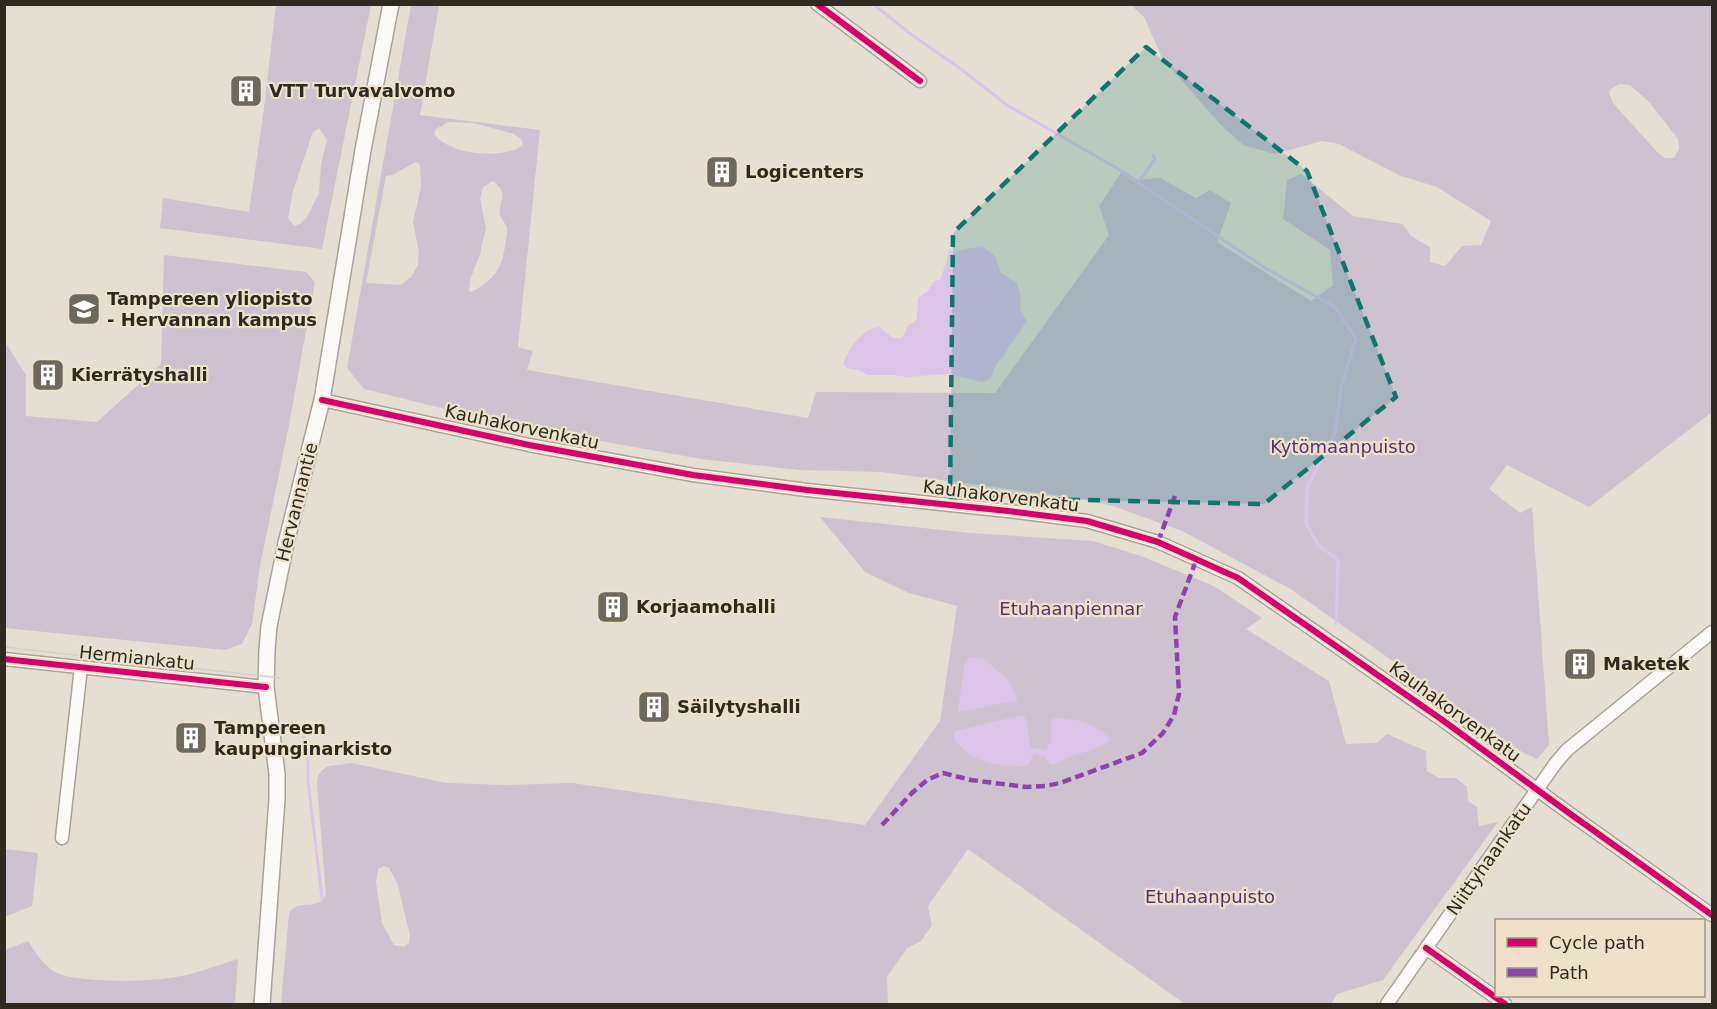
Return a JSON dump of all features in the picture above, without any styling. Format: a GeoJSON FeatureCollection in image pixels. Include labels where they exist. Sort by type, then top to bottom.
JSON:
{"type":"FeatureCollection","features":[{"type":"Feature","properties":{"kind":"main road","name":"Hervannantie"},"geometry":{"type":"LineString","coordinates":[[262,1005],[277,799],[277,774],[266,687],[267,650],[286,543],[322,400],[365,139],[391,4]]}},
{"type":"Feature","properties":{"kind":"street"},"geometry":{"type":"LineString","coordinates":[[817,4],[920,81]]}},
{"type":"Feature","properties":{"kind":"street","name":"Kauhakorvenkatu"},"geometry":{"type":"LineString","coordinates":[[322,400],[529,445],[681,473],[807,490],[1087,521],[1175,548],[1238,578],[1441,719],[1713,915]]}},
{"type":"Feature","properties":{"kind":"street","name":"Niittyhaankatu"},"geometry":{"type":"LineString","coordinates":[[1387,1005],[1567,750],[1713,632]]}},
{"type":"Feature","properties":{"kind":"street","name":"Hermiankatu"},"geometry":{"type":"LineString","coordinates":[[4,659],[266,687]]}},
{"type":"Feature","properties":{"kind":"street"},"geometry":{"type":"LineString","coordinates":[[62,838],[81,667]]}},
{"type":"Feature","properties":{"kind":"street"},"geometry":{"type":"LineString","coordinates":[[1426,948],[1505,1005]]}},
{"type":"Feature","properties":{"kind":"highlighted area"},"geometry":{"type":"Polygon","coordinates":[[[1146,47],[1307,171],[1396,397],[1264,504],[950,497],[953,233],[1146,47]]]}},
{"type":"Feature","properties":{"kind":"green space"},"geometry":{"type":"Polygon","coordinates":[[[276,5],[371,5],[322,249],[160,228],[163,198],[249,212],[276,5]],[[319,128],[313,132],[293,191],[288,218],[294,226],[307,217],[319,193],[321,164],[327,140],[319,128]]]}},
{"type":"Feature","properties":{"kind":"green space","name":"Kytömaanpuisto"},"geometry":{"type":"Polygon","coordinates":[[[411,5],[439,5],[420,115],[540,130],[518,347],[533,351],[527,370],[808,418],[816,392],[995,393],[1109,235],[1099,206],[1123,170],[1138,180],[1160,178],[1196,198],[1210,190],[1231,203],[1217,242],[1311,301],[1333,285],[1330,250],[1283,219],[1287,180],[1301,174],[1353,216],[1402,224],[1411,236],[1430,247],[1430,262],[1445,266],[1462,246],[1481,245],[1491,221],[1437,187],[1401,176],[1339,144],[1322,141],[1275,154],[1243,145],[1220,124],[1162,58],[1144,17],[1131,5],[1712,5],[1712,412],[1589,507],[1507,465],[1489,489],[1520,513],[1532,507],[1549,745],[1537,759],[1522,752],[1289,588],[1182,531],[1113,506],[1084,499],[881,472],[799,470],[701,459],[511,425],[364,389],[347,368],[411,5]],[[1619,84],[1609,93],[1613,103],[1657,152],[1665,158],[1674,158],[1679,149],[1678,139],[1650,103],[1630,85],[1619,84]],[[448,122],[436,129],[434,134],[441,141],[464,151],[503,153],[523,145],[521,139],[514,134],[474,123],[448,122]],[[416,162],[386,176],[366,283],[401,285],[411,277],[418,265],[419,252],[413,222],[421,187],[420,164],[416,162]],[[493,181],[483,187],[480,199],[486,228],[480,254],[470,280],[469,290],[471,292],[485,284],[495,274],[504,254],[507,234],[507,227],[500,215],[501,190],[493,181]]]}},
{"type":"Feature","properties":{"kind":"green space"},"geometry":{"type":"Polygon","coordinates":[[[164,255],[306,272],[315,282],[260,566],[252,624],[242,644],[225,650],[5,628],[5,342],[26,375],[26,416],[97,422],[161,364],[164,255]]]}},
{"type":"Feature","properties":{"kind":"green space"},"geometry":{"type":"Polygon","coordinates":[[[820,517],[970,533],[1093,541],[1141,556],[1214,586],[1262,618],[1246,629],[1329,681],[1346,744],[1377,743],[1387,734],[1426,751],[1427,771],[1439,778],[1456,778],[1467,787],[1468,801],[1477,807],[1479,826],[1498,822],[1383,980],[1337,994],[1331,1004],[1185,1004],[968,849],[928,906],[932,925],[921,941],[907,948],[887,977],[888,1004],[281,1004],[289,913],[298,906],[318,903],[326,894],[317,785],[318,776],[329,766],[352,763],[446,783],[505,785],[572,783],[865,825],[940,721],[957,606],[909,593],[865,572],[820,517]],[[384,866],[378,869],[376,882],[382,923],[394,945],[404,947],[409,943],[410,936],[398,885],[389,868],[384,866]]]}},
{"type":"Feature","properties":{"kind":"green space"},"geometry":{"type":"Polygon","coordinates":[[[5,849],[38,853],[32,906],[5,917],[5,849]]]}},
{"type":"Feature","properties":{"kind":"green space"},"geometry":{"type":"Polygon","coordinates":[[[28,941],[43,962],[55,972],[64,976],[94,980],[129,981],[170,978],[196,973],[238,959],[235,1004],[5,1004],[5,950],[28,941]]]}},
{"type":"Feature","properties":{"kind":"shaded area"},"geometry":{"type":"Polygon","coordinates":[[[982,246],[995,256],[1001,273],[1017,283],[1021,298],[1020,310],[1027,321],[997,363],[991,378],[983,382],[948,374],[906,377],[868,375],[847,368],[843,363],[846,357],[857,340],[867,331],[879,327],[893,338],[902,338],[909,324],[914,323],[917,318],[918,298],[928,291],[934,281],[940,280],[949,249],[954,253],[982,246]]]}},
{"type":"Feature","properties":{"kind":"shaded area"},"geometry":{"type":"Polygon","coordinates":[[[972,657],[984,659],[1010,682],[1018,700],[958,712],[964,667],[966,661],[972,657]]]}},
{"type":"Feature","properties":{"kind":"shaded area"},"geometry":{"type":"Polygon","coordinates":[[[1024,716],[1026,720],[1031,748],[1046,750],[1051,740],[1051,719],[1059,718],[1074,720],[1095,728],[1108,736],[1109,741],[1095,749],[1053,765],[1045,756],[1034,754],[1027,766],[987,762],[970,754],[954,739],[955,732],[959,730],[1024,716]]]}},
{"type":"Feature","properties":{"kind":"waterway"},"geometry":{"type":"LineString","coordinates":[[873,4],[1007,105],[1115,167],[1265,268],[1335,307],[1356,339],[1341,387],[1335,433],[1307,488],[1306,523],[1318,545],[1338,561],[1336,623]]}},
{"type":"Feature","properties":{"kind":"waterway"},"geometry":{"type":"LineString","coordinates":[[1138,183],[1155,159],[1153,155]]}},
{"type":"Feature","properties":{"kind":"waterway"},"geometry":{"type":"LineString","coordinates":[[302,728],[308,751],[308,781],[322,898]]}},
{"type":"Feature","properties":{"kind":"tram line"},"geometry":{"type":"LineString","coordinates":[[4,647],[280,678]]}},
{"type":"Feature","properties":{"kind":"marked path"},"geometry":{"type":"LineString","coordinates":[[1158,542],[1175,496]]}},
{"type":"Feature","properties":{"kind":"marked path"},"geometry":{"type":"LineString","coordinates":[[882,825],[927,780],[943,773],[971,780],[1026,787],[1045,786],[1060,783],[1142,753],[1163,733],[1174,715],[1179,694],[1175,617],[1197,558]]}},
{"type":"Feature","properties":{"kind":"cycle path"},"geometry":{"type":"LineString","coordinates":[[817,4],[920,81]]}},
{"type":"Feature","properties":{"kind":"cycle path"},"geometry":{"type":"LineString","coordinates":[[322,400],[529,445],[693,475],[1087,521],[1158,542],[1238,578],[1441,719],[1712,915]]}},
{"type":"Feature","properties":{"kind":"cycle path"},"geometry":{"type":"LineString","coordinates":[[4,659],[266,687]]}},
{"type":"Feature","properties":{"kind":"cycle path"},"geometry":{"type":"LineString","coordinates":[[1426,948],[1495,997]]}},
{"type":"Feature","properties":{"kind":"cycle path"},"geometry":{"type":"LineString","coordinates":[[1495,997],[1505,1004]]}},
{"type":"Feature","properties":{"kind":"place","name":"VTT Turvavalvomo"},"geometry":{"type":"Point","coordinates":[246,91]}},
{"type":"Feature","properties":{"kind":"place","name":"Logicenters"},"geometry":{"type":"Point","coordinates":[722,172]}},
{"type":"Feature","properties":{"kind":"place","name":"Tampereen yliopisto - Hervannan kampus"},"geometry":{"type":"Point","coordinates":[84,309]}},
{"type":"Feature","properties":{"kind":"place","name":"Kierrätyshalli"},"geometry":{"type":"Point","coordinates":[48,375]}},
{"type":"Feature","properties":{"kind":"place","name":"Korjaamohalli"},"geometry":{"type":"Point","coordinates":[613,607]}},
{"type":"Feature","properties":{"kind":"place","name":"Maketek"},"geometry":{"type":"Point","coordinates":[1580,664]}},
{"type":"Feature","properties":{"kind":"place","name":"Säilytyshalli"},"geometry":{"type":"Point","coordinates":[654,707]}},
{"type":"Feature","properties":{"kind":"place","name":"Tampereen kaupunginarkisto"},"geometry":{"type":"Point","coordinates":[191,738]}},
{"type":"Feature","properties":{"kind":"park label","name":"Etuhaanpiennar"},"geometry":{"type":"Point","coordinates":[1071,609]}},
{"type":"Feature","properties":{"kind":"park label","name":"Etuhaanpuisto"},"geometry":{"type":"Point","coordinates":[1210,897]}}]}
